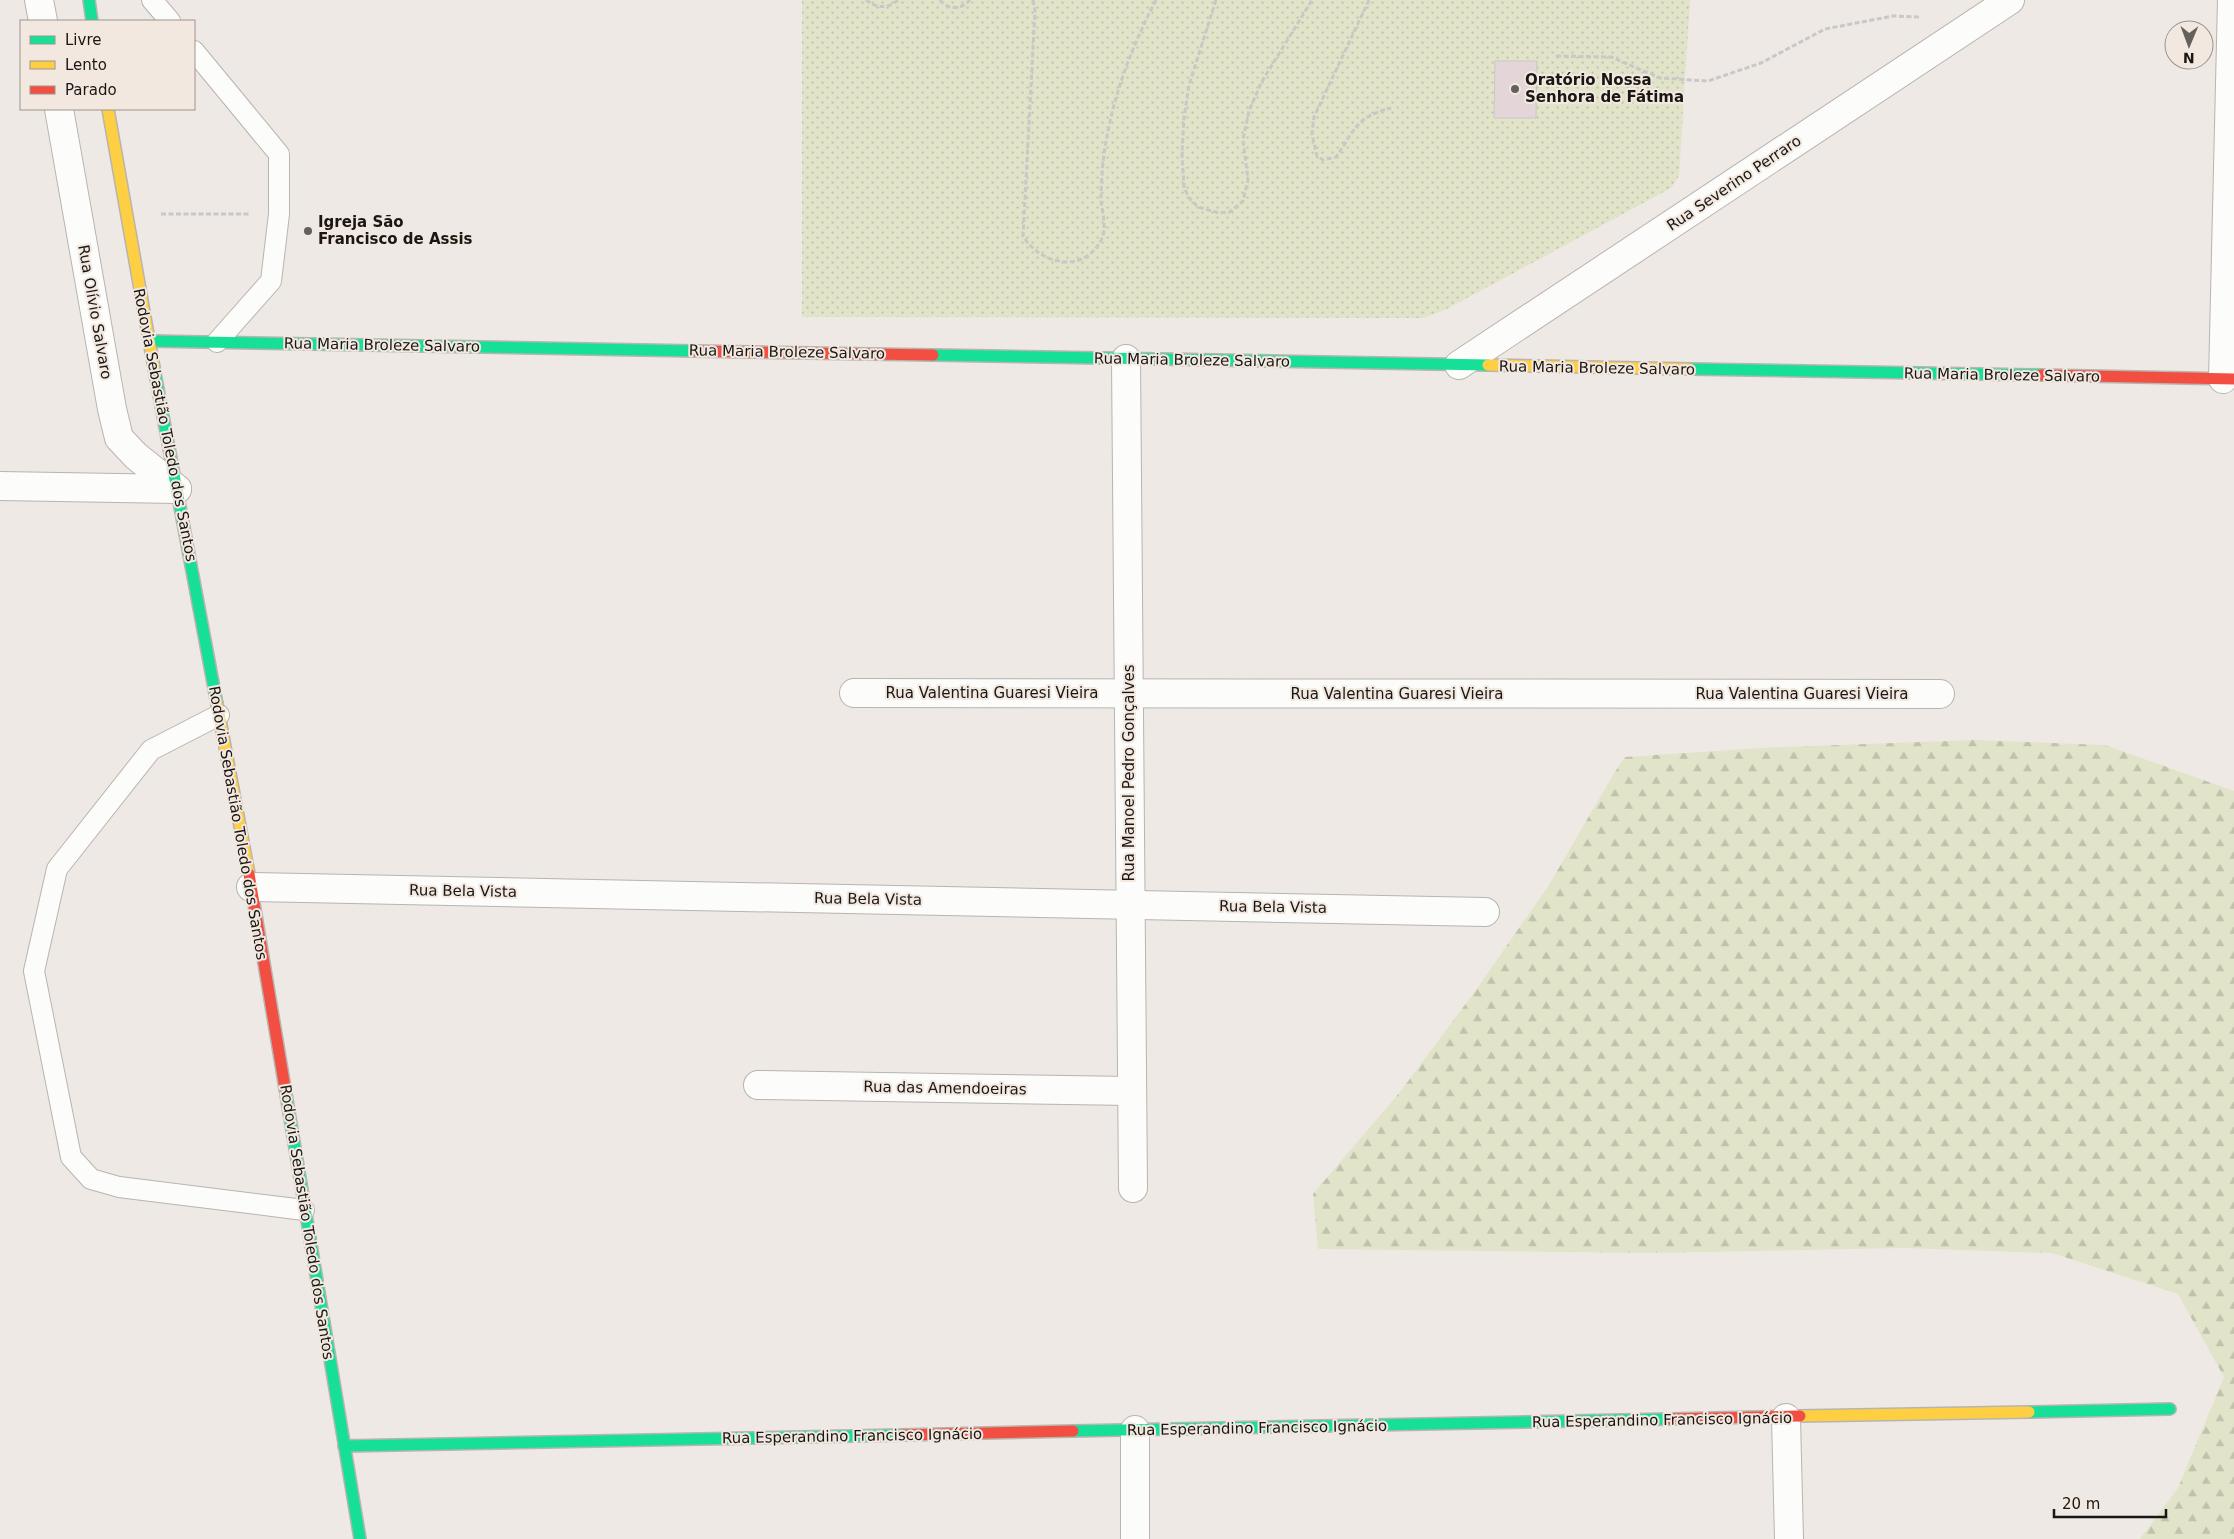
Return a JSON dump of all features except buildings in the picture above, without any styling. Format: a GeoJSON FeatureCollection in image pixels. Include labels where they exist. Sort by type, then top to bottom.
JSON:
{"type":"FeatureCollection","features":[{"type":"Feature","properties":{"kind":"street"},"geometry":{"type":"LineString","coordinates":[[39,0],[43,20]]}},
{"type":"Feature","properties":{"kind":"street"},"geometry":{"type":"LineString","coordinates":[[88,0],[92,20]]}},
{"type":"Feature","properties":{"kind":"street","name":"Rua Severino Perraro"},"geometry":{"type":"LineString","coordinates":[[1459,365],[2010,0]]}},
{"type":"Feature","properties":{"kind":"street"},"geometry":{"type":"LineString","coordinates":[[2228,379],[2232,0]]}},
{"type":"Feature","properties":{"kind":"street","name":"Rua Olívio Salvaro"},"geometry":{"type":"LineString","coordinates":[[59,110],[112,409],[119,438],[136,456],[177,489]]}},
{"type":"Feature","properties":{"kind":"street","name":"Rodovia Sebastião Toledo dos Santos"},"geometry":{"type":"LineString","coordinates":[[108,110],[251,887],[360,1539]]}},
{"type":"Feature","properties":{"kind":"street","name":"Rua Maria Broleze Salvaro"},"geometry":{"type":"LineString","coordinates":[[150,340],[2228,379]]}},
{"type":"Feature","properties":{"kind":"street","name":"Rua Manoel Pedro Gonçalves"},"geometry":{"type":"LineString","coordinates":[[1126,359],[1133,1188]]}},
{"type":"Feature","properties":{"kind":"street"},"geometry":{"type":"LineString","coordinates":[[0,486],[177,489]]}},
{"type":"Feature","properties":{"kind":"street","name":"Rua Valentina Guaresi Vieira"},"geometry":{"type":"LineString","coordinates":[[854,693],[1940,694]]}},
{"type":"Feature","properties":{"kind":"street","name":"Rua Bela Vista"},"geometry":{"type":"LineString","coordinates":[[251,887],[1485,912]]}},
{"type":"Feature","properties":{"kind":"street","name":"Rua das Amendoeiras"},"geometry":{"type":"LineString","coordinates":[[758,1085],[1132,1092]]}},
{"type":"Feature","properties":{"kind":"street","name":"Rua Esperandino Francisco Ignácio"},"geometry":{"type":"LineString","coordinates":[[344,1446],[2170,1409]]}},
{"type":"Feature","properties":{"kind":"street"},"geometry":{"type":"LineString","coordinates":[[1786,1418],[1789,1539]]}},
{"type":"Feature","properties":{"kind":"street"},"geometry":{"type":"LineString","coordinates":[[1134,1430],[1135,1539]]}},
{"type":"Feature","properties":{"kind":"lane"},"geometry":{"type":"LineString","coordinates":[[152,0],[169,20]]}},
{"type":"Feature","properties":{"kind":"lane"},"geometry":{"type":"LineString","coordinates":[[195,52],[279,154],[279,214],[272,281],[217,342]]}},
{"type":"Feature","properties":{"kind":"lane"},"geometry":{"type":"LineString","coordinates":[[219,715],[151,750],[57,869],[34,971],[71,1158],[91,1179],[119,1187],[304,1210]]}},
{"type":"Feature","properties":{"kind":"path"},"geometry":{"type":"LineString","coordinates":[[866,0],[876,6],[885,7],[898,0]]}},
{"type":"Feature","properties":{"kind":"path"},"geometry":{"type":"LineString","coordinates":[[940,0],[950,7],[959,8],[970,0]]}},
{"type":"Feature","properties":{"kind":"path"},"geometry":{"type":"LineString","coordinates":[[1033,0],[1035,11],[1024,236],[1030,247],[1039,255],[1062,263],[1087,256],[1097,247],[1104,236],[1102,190],[1108,127],[1116,92],[1129,57],[1156,0]]}},
{"type":"Feature","properties":{"kind":"path"},"geometry":{"type":"LineString","coordinates":[[1216,0],[1190,85],[1184,118],[1182,153],[1184,188],[1190,199],[1198,208],[1219,213],[1230,212],[1243,201],[1248,180],[1243,139],[1249,111],[1261,83],[1312,0]]}},
{"type":"Feature","properties":{"kind":"path"},"geometry":{"type":"LineString","coordinates":[[1368,0],[1314,118],[1312,134],[1317,156],[1323,160],[1336,157],[1356,126],[1367,117],[1391,108]]}},
{"type":"Feature","properties":{"kind":"path"},"geometry":{"type":"LineString","coordinates":[[1556,56],[1610,57],[1660,78],[1708,81],[1761,63],[1825,30],[1893,16],[1922,17]]}},
{"type":"Feature","properties":{"kind":"path"},"geometry":{"type":"LineString","coordinates":[[128,214],[279,214]]}},
{"type":"Feature","properties":{"kind":"green space"},"geometry":{"type":"Polygon","coordinates":[[[802,0],[1690,0],[1679,176],[1671,188],[1447,309],[1423,318],[802,317],[802,0]]]}},
{"type":"Feature","properties":{"kind":"green space"},"geometry":{"type":"Polygon","coordinates":[[[1975,740],[2105,745],[2234,791],[2234,1539],[2140,1539],[2178,1488],[2224,1377],[2178,1294],[2052,1253],[1904,1248],[1649,1253],[1318,1249],[1313,1194],[1400,1092],[1476,990],[1549,885],[1625,757],[1761,748],[1975,740]]]}},
{"type":"Feature","properties":{"kind":"traffic: fast"},"geometry":{"type":"LineString","coordinates":[[89,0],[92,20]]}},
{"type":"Feature","properties":{"kind":"traffic: fast"},"geometry":{"type":"LineString","coordinates":[[150,341],[695,351]]}},
{"type":"Feature","properties":{"kind":"traffic: fast"},"geometry":{"type":"LineString","coordinates":[[933,355],[1488,365]]}},
{"type":"Feature","properties":{"kind":"traffic: fast"},"geometry":{"type":"LineString","coordinates":[[154,368],[217,704]]}},
{"type":"Feature","properties":{"kind":"traffic: fast"},"geometry":{"type":"LineString","coordinates":[[1690,369],[2041,375]]}},
{"type":"Feature","properties":{"kind":"traffic: fast"},"geometry":{"type":"LineString","coordinates":[[285,1088],[360,1539]]}},
{"type":"Feature","properties":{"kind":"traffic: fast"},"geometry":{"type":"LineString","coordinates":[[2029,1412],[2170,1409]]}},
{"type":"Feature","properties":{"kind":"traffic: fast"},"geometry":{"type":"LineString","coordinates":[[1073,1431],[1671,1419]]}},
{"type":"Feature","properties":{"kind":"traffic: fast"},"geometry":{"type":"LineString","coordinates":[[344,1446],[902,1435]]}},
{"type":"Feature","properties":{"kind":"traffic: slow"},"geometry":{"type":"LineString","coordinates":[[108,110],[154,368]]}},
{"type":"Feature","properties":{"kind":"traffic: slow"},"geometry":{"type":"LineString","coordinates":[[1488,365],[1690,369]]}},
{"type":"Feature","properties":{"kind":"traffic: slow"},"geometry":{"type":"LineString","coordinates":[[217,704],[249,874]]}},
{"type":"Feature","properties":{"kind":"traffic: slow"},"geometry":{"type":"LineString","coordinates":[[1800,1416],[2029,1412]]}},
{"type":"Feature","properties":{"kind":"traffic: jam"},"geometry":{"type":"LineString","coordinates":[[695,351],[933,355]]}},
{"type":"Feature","properties":{"kind":"traffic: jam"},"geometry":{"type":"LineString","coordinates":[[2041,375],[2234,379]]}},
{"type":"Feature","properties":{"kind":"traffic: jam"},"geometry":{"type":"LineString","coordinates":[[249,874],[285,1088]]}},
{"type":"Feature","properties":{"kind":"traffic: jam"},"geometry":{"type":"LineString","coordinates":[[1671,1419],[1800,1416]]}},
{"type":"Feature","properties":{"kind":"traffic: jam"},"geometry":{"type":"LineString","coordinates":[[902,1435],[1073,1431]]}},
{"type":"Feature","properties":{"kind":"place","name":"Oratório Nossa Senhora de Fátima"},"geometry":{"type":"Point","coordinates":[1515,89]}},
{"type":"Feature","properties":{"kind":"place","name":"Igreja São Francisco de Assis"},"geometry":{"type":"Point","coordinates":[308,231]}}]}
